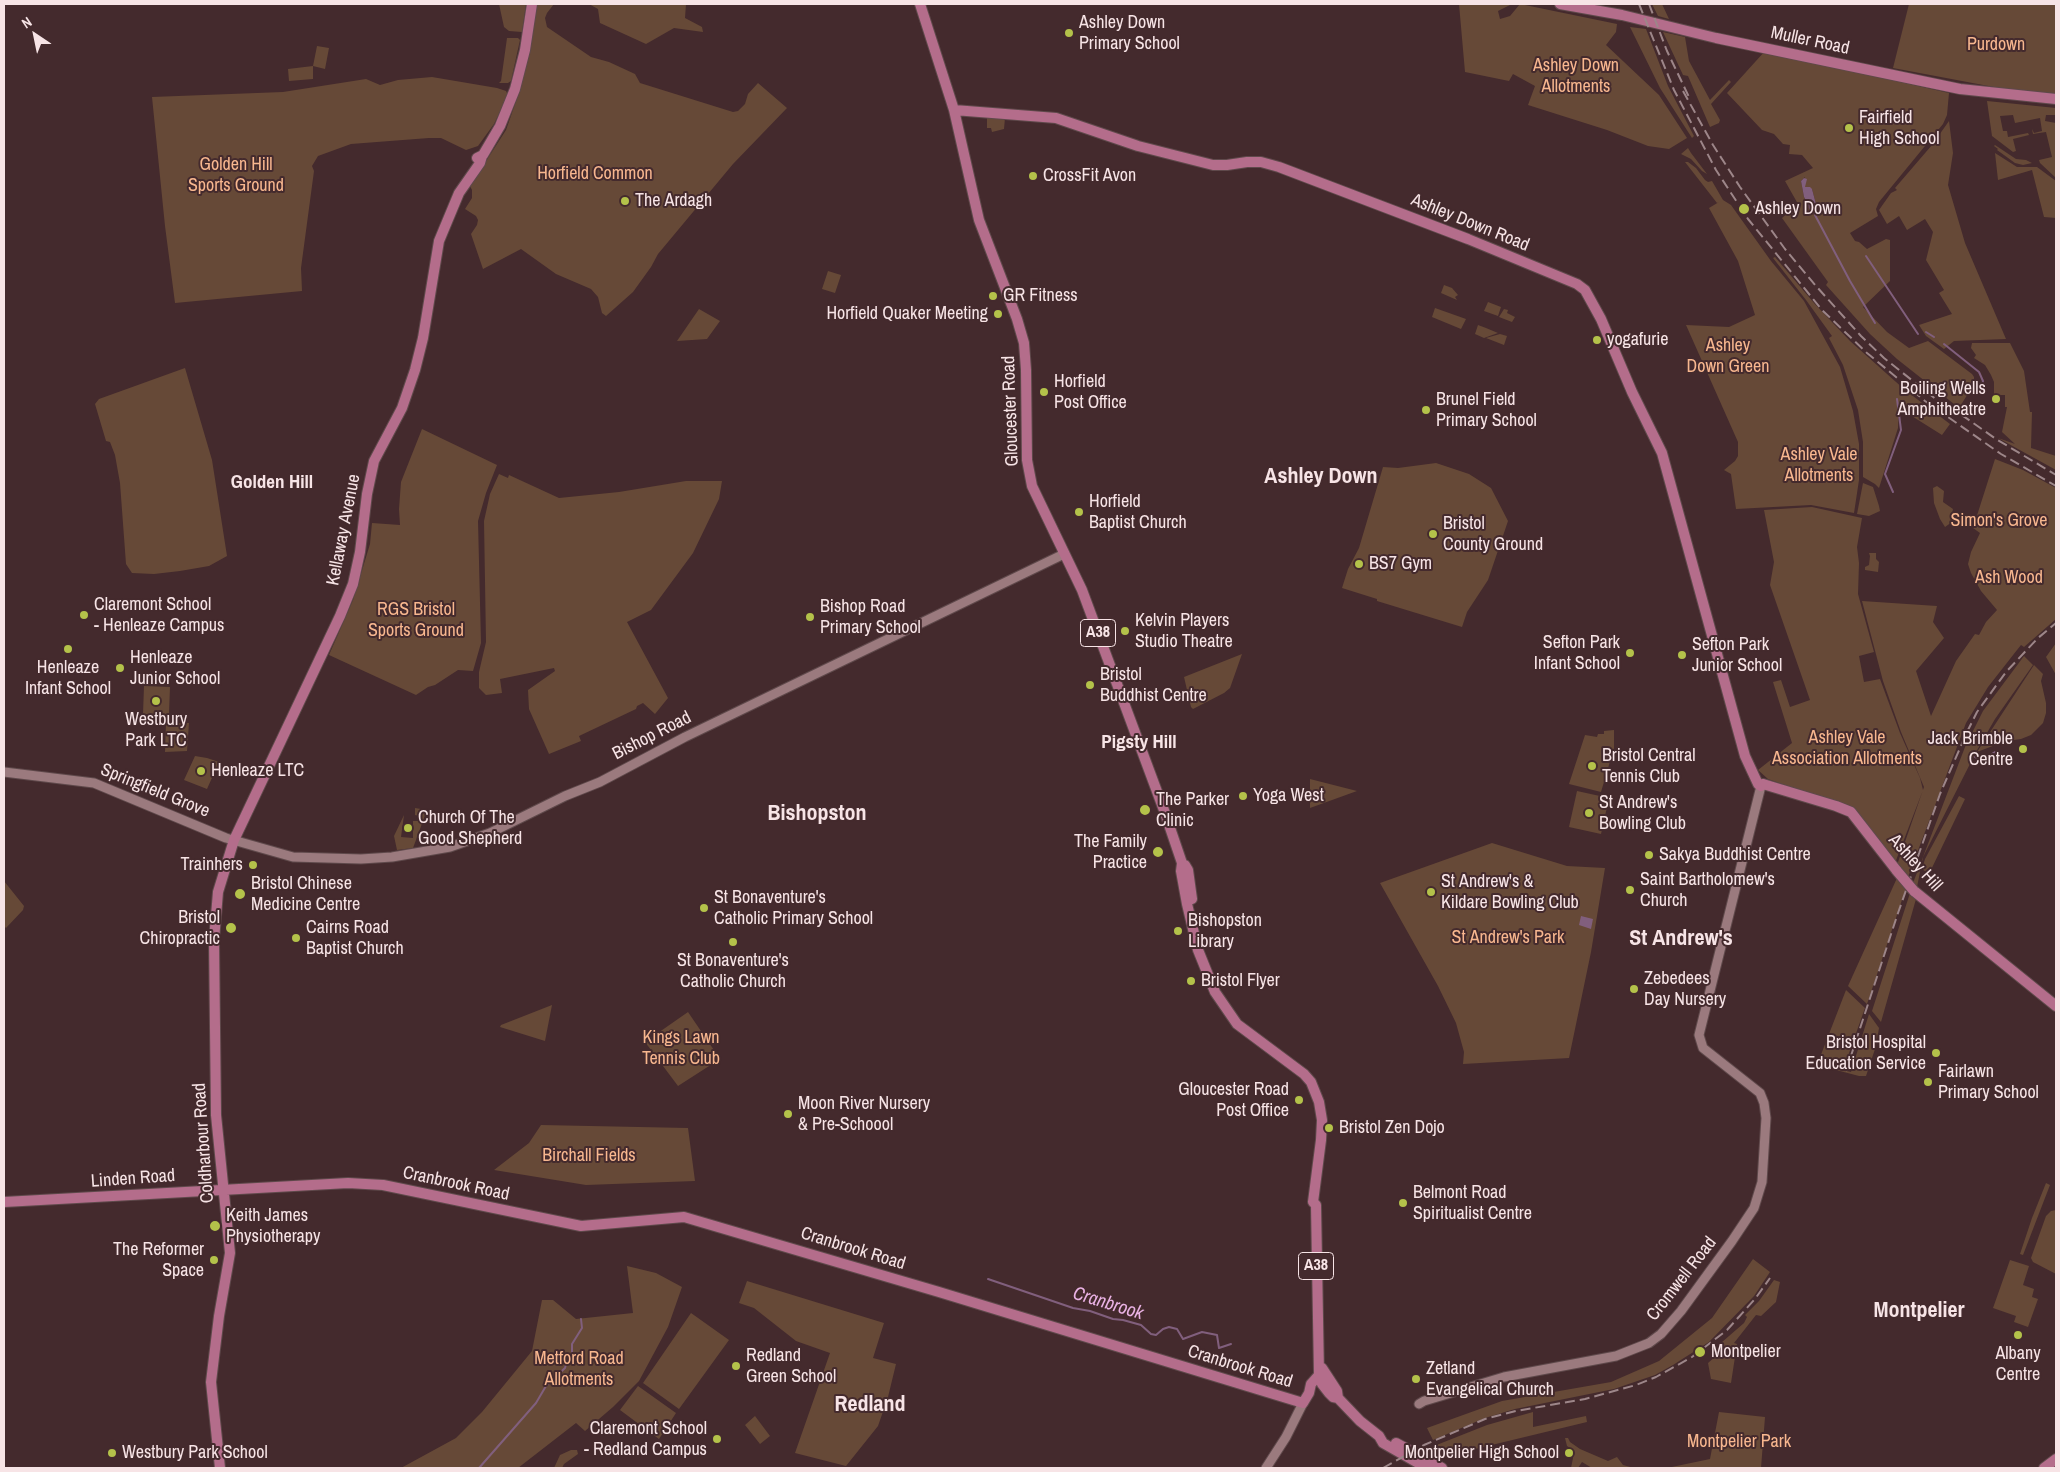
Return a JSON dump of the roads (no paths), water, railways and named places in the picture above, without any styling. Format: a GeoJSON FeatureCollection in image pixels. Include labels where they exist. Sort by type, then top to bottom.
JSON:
{"type":"FeatureCollection","features":[{"type":"Feature","properties":{"kind":"main road","name":"Kellaway Avenue"},"geometry":{"type":"LineString","coordinates":[[214,934],[218,892],[234,840],[307,688],[353,584],[360,552],[367,494],[374,461],[407,396],[423,338],[439,241],[450,210],[466,181],[471,178],[482,160],[482,156],[500,126],[515,89],[525,50],[532,4]]}},
{"type":"Feature","properties":{"kind":"main road","name":"Gloucester Road"},"geometry":{"type":"LineString","coordinates":[[920,4],[954,110],[979,220],[1017,319],[1024,344],[1027,460],[1030,478],[1040,507],[1082,590],[1182,863],[1181,871],[1187,907],[1191,916],[1198,950],[1207,975],[1221,1002],[1240,1026],[1304,1074],[1311,1082],[1320,1102],[1322,1120],[1317,1182],[1314,1184],[1313,1202],[1316,1205],[1323,1375]]}},
{"type":"Feature","properties":{"kind":"main road","name":"Muller Road"},"geometry":{"type":"LineString","coordinates":[[1560,4],[1622,15],[1716,38],[1960,89],[2056,100]]}},
{"type":"Feature","properties":{"kind":"main road","name":"Ashley Down Road"},"geometry":{"type":"LineString","coordinates":[[954,110],[1056,118],[1138,146],[1213,165],[1261,162],[1412,217],[1578,284],[1585,290],[1601,319],[1632,392],[1662,453],[1744,756],[1751,768],[1753,768],[1760,785]]}},
{"type":"Feature","properties":{"kind":"main road","name":"Ashley Hill"},"geometry":{"type":"LineString","coordinates":[[1760,785],[1851,812],[1914,891],[2056,1006]]}},
{"type":"Feature","properties":{"kind":"main road","name":"Coldharbour Road"},"geometry":{"type":"LineString","coordinates":[[214,934],[216,1115],[230,1254],[219,1316],[211,1382],[220,1468]]}},
{"type":"Feature","properties":{"kind":"main road","name":"Linden Road"},"geometry":{"type":"LineString","coordinates":[[4,1202],[348,1183],[383,1186]]}},
{"type":"Feature","properties":{"kind":"main road","name":"Cranbrook Road"},"geometry":{"type":"LineString","coordinates":[[383,1186],[581,1226],[684,1217],[939,1292],[1303,1403]]}},
{"type":"Feature","properties":{"kind":"main road"},"geometry":{"type":"LineString","coordinates":[[1303,1403],[1309,1393],[1309,1387],[1323,1375]]}},
{"type":"Feature","properties":{"kind":"main road","name":"A38"},"geometry":{"type":"LineString","coordinates":[[1323,1375],[1337,1391],[1338,1398],[1360,1421],[1379,1436],[1387,1437],[1407,1453],[1415,1466],[1430,1463]]}},
{"type":"Feature","properties":{"kind":"main road","name":"A38"},"geometry":{"type":"LineString","coordinates":[[1407,1453],[1426,1458],[1430,1463],[1442,1468]]}},
{"type":"Feature","properties":{"kind":"main road"},"geometry":{"type":"LineString","coordinates":[[2044,1468],[2056,1459]]}},
{"type":"Feature","properties":{"kind":"street","name":"Bishop Road"},"geometry":{"type":"LineString","coordinates":[[234,840],[293,857],[344,860],[392,857],[458,844],[490,833],[565,796],[600,782],[685,737],[1064,554]]}},
{"type":"Feature","properties":{"kind":"street","name":"Springfield Grove"},"geometry":{"type":"LineString","coordinates":[[4,772],[104,785],[234,840]]}},
{"type":"Feature","properties":{"kind":"street","name":"Cromwell Road"},"geometry":{"type":"LineString","coordinates":[[1419,1404],[1504,1377],[1616,1356],[1649,1343],[1671,1324],[1732,1242],[1754,1208],[1762,1182],[1766,1118],[1762,1098],[1760,1093],[1702,1047],[1700,1030],[1760,785]]}},
{"type":"Feature","properties":{"kind":"street"},"geometry":{"type":"LineString","coordinates":[[1266,1468],[1286,1437],[1303,1403]]}},
{"type":"Feature","properties":{"kind":"waterway"},"geometry":{"type":"LineString","coordinates":[[1815,215],[1875,323]]}},
{"type":"Feature","properties":{"kind":"waterway"},"geometry":{"type":"LineString","coordinates":[[1866,256],[1918,334]]}},
{"type":"Feature","properties":{"kind":"waterway"},"geometry":{"type":"LineString","coordinates":[[1926,332],[1934,337]]}},
{"type":"Feature","properties":{"kind":"waterway"},"geometry":{"type":"LineString","coordinates":[[1944,344],[1979,372],[1983,381],[1981,391]]}},
{"type":"Feature","properties":{"kind":"waterway"},"geometry":{"type":"LineString","coordinates":[[1893,492],[1885,474],[1901,430],[1897,399]]}},
{"type":"Feature","properties":{"kind":"waterway"},"geometry":{"type":"LineString","coordinates":[[1975,757],[1981,761],[1995,752]]}},
{"type":"Feature","properties":{"kind":"waterway","name":"Cranbrook"},"geometry":{"type":"LineString","coordinates":[[988,1279],[1073,1308],[1141,1325],[1151,1334],[1156,1335],[1169,1327],[1177,1329],[1183,1339],[1202,1332],[1217,1335],[1219,1348],[1231,1344]]}},
{"type":"Feature","properties":{"kind":"waterway"},"geometry":{"type":"LineString","coordinates":[[479,1468],[536,1403],[546,1386],[565,1368],[568,1357],[572,1354],[572,1344],[582,1328],[581,1319]]}},
{"type":"Feature","properties":{"kind":"railway"},"geometry":{"type":"LineString","coordinates":[[1639,4],[1674,90],[1716,170],[1748,219],[1822,310],[1867,353],[1925,401],[2001,454],[2056,486]]}},
{"type":"Feature","properties":{"kind":"railway"},"geometry":{"type":"LineString","coordinates":[[1649,4],[1667,51],[1689,97]]}},
{"type":"Feature","properties":{"kind":"railway"},"geometry":{"type":"LineString","coordinates":[[1683,91],[1713,145],[1740,187],[1785,249],[1816,286],[1861,336],[1884,358],[1952,412]]}},
{"type":"Feature","properties":{"kind":"railway"},"geometry":{"type":"LineString","coordinates":[[1949,406],[1996,439],[2056,475]]}},
{"type":"Feature","properties":{"kind":"railway"},"geometry":{"type":"LineString","coordinates":[[1846,1071],[1898,913],[1940,794],[1967,732],[1977,712],[2006,672],[2038,638],[2056,623]]}},
{"type":"Feature","properties":{"kind":"railway"},"geometry":{"type":"LineString","coordinates":[[1383,1468],[1424,1445],[1485,1419],[1516,1411],[1585,1399],[1636,1385],[1656,1377],[1692,1357],[1727,1330],[1755,1299],[1770,1278]]}},
{"type":"Feature","properties":{"kind":"place","name":"Ashley Down Primary School"},"geometry":{"type":"Point","coordinates":[1069,33]}},
{"type":"Feature","properties":{"kind":"place","name":"Fairfield High School"},"geometry":{"type":"Point","coordinates":[1849,128]}},
{"type":"Feature","properties":{"kind":"place","name":"CrossFit Avon"},"geometry":{"type":"Point","coordinates":[1033,176]}},
{"type":"Feature","properties":{"kind":"place","name":"The Ardagh"},"geometry":{"type":"Point","coordinates":[625,201]}},
{"type":"Feature","properties":{"kind":"place","name":"Ashley Down"},"geometry":{"type":"Point","coordinates":[1744,209]}},
{"type":"Feature","properties":{"kind":"place","name":"GR Fitness"},"geometry":{"type":"Point","coordinates":[993,296]}},
{"type":"Feature","properties":{"kind":"place","name":"Horfield Quaker Meeting"},"geometry":{"type":"Point","coordinates":[998,314]}},
{"type":"Feature","properties":{"kind":"place","name":"yogafurie"},"geometry":{"type":"Point","coordinates":[1597,340]}},
{"type":"Feature","properties":{"kind":"place","name":"Horfield Post Office"},"geometry":{"type":"Point","coordinates":[1044,392]}},
{"type":"Feature","properties":{"kind":"place","name":"Boiling Wells Amphitheatre"},"geometry":{"type":"Point","coordinates":[1996,399]}},
{"type":"Feature","properties":{"kind":"place","name":"Brunel Field Primary School"},"geometry":{"type":"Point","coordinates":[1426,410]}},
{"type":"Feature","properties":{"kind":"place","name":"Horfield Baptist Church"},"geometry":{"type":"Point","coordinates":[1079,512]}},
{"type":"Feature","properties":{"kind":"place","name":"Bristol County Ground"},"geometry":{"type":"Point","coordinates":[1433,534]}},
{"type":"Feature","properties":{"kind":"place","name":"BS7 Gym"},"geometry":{"type":"Point","coordinates":[1359,564]}},
{"type":"Feature","properties":{"kind":"place","name":"Claremont School - Henleaze Campus"},"geometry":{"type":"Point","coordinates":[84,615]}},
{"type":"Feature","properties":{"kind":"place","name":"Bishop Road Primary School"},"geometry":{"type":"Point","coordinates":[810,617]}},
{"type":"Feature","properties":{"kind":"place","name":"Kelvin Players Studio Theatre"},"geometry":{"type":"Point","coordinates":[1125,631]}},
{"type":"Feature","properties":{"kind":"place","name":"Henleaze Infant School"},"geometry":{"type":"Point","coordinates":[68,649]}},
{"type":"Feature","properties":{"kind":"place","name":"Sefton Park Infant School"},"geometry":{"type":"Point","coordinates":[1630,653]}},
{"type":"Feature","properties":{"kind":"place","name":"Sefton Park Junior School"},"geometry":{"type":"Point","coordinates":[1682,655]}},
{"type":"Feature","properties":{"kind":"place","name":"Henleaze Junior School"},"geometry":{"type":"Point","coordinates":[120,668]}},
{"type":"Feature","properties":{"kind":"place","name":"Bristol Buddhist Centre"},"geometry":{"type":"Point","coordinates":[1090,685]}},
{"type":"Feature","properties":{"kind":"place","name":"Westbury Park LTC"},"geometry":{"type":"Point","coordinates":[156,701]}},
{"type":"Feature","properties":{"kind":"place","name":"Jack Brimble Centre"},"geometry":{"type":"Point","coordinates":[2023,749]}},
{"type":"Feature","properties":{"kind":"place","name":"Bristol Central Tennis Club"},"geometry":{"type":"Point","coordinates":[1592,766]}},
{"type":"Feature","properties":{"kind":"place","name":"Henleaze LTC"},"geometry":{"type":"Point","coordinates":[201,771]}},
{"type":"Feature","properties":{"kind":"place","name":"Yoga West"},"geometry":{"type":"Point","coordinates":[1243,796]}},
{"type":"Feature","properties":{"kind":"place","name":"The Parker Clinic"},"geometry":{"type":"Point","coordinates":[1145,810]}},
{"type":"Feature","properties":{"kind":"place","name":"St Andrew's Bowling Club"},"geometry":{"type":"Point","coordinates":[1589,813]}},
{"type":"Feature","properties":{"kind":"place","name":"Church Of The Good Shepherd"},"geometry":{"type":"Point","coordinates":[408,828]}},
{"type":"Feature","properties":{"kind":"place","name":"The Family Practice"},"geometry":{"type":"Point","coordinates":[1158,852]}},
{"type":"Feature","properties":{"kind":"place","name":"Sakya Buddhist Centre"},"geometry":{"type":"Point","coordinates":[1649,855]}},
{"type":"Feature","properties":{"kind":"place","name":"Trainhers"},"geometry":{"type":"Point","coordinates":[253,865]}},
{"type":"Feature","properties":{"kind":"place","name":"Saint Bartholomew's Church"},"geometry":{"type":"Point","coordinates":[1630,890]}},
{"type":"Feature","properties":{"kind":"place","name":"St Andrew's & Kildare Bowling Club"},"geometry":{"type":"Point","coordinates":[1431,892]}},
{"type":"Feature","properties":{"kind":"place","name":"Bristol Chinese Medicine Centre"},"geometry":{"type":"Point","coordinates":[240,894]}},
{"type":"Feature","properties":{"kind":"place","name":"St Bonaventure's Catholic Primary School"},"geometry":{"type":"Point","coordinates":[704,908]}},
{"type":"Feature","properties":{"kind":"place","name":"Bristol Chiropractic"},"geometry":{"type":"Point","coordinates":[231,928]}},
{"type":"Feature","properties":{"kind":"place","name":"Bishopston Library"},"geometry":{"type":"Point","coordinates":[1178,931]}},
{"type":"Feature","properties":{"kind":"place","name":"Cairns Road Baptist Church"},"geometry":{"type":"Point","coordinates":[296,938]}},
{"type":"Feature","properties":{"kind":"place","name":"St Bonaventure's Catholic Church"},"geometry":{"type":"Point","coordinates":[733,942]}},
{"type":"Feature","properties":{"kind":"place","name":"Bristol Flyer"},"geometry":{"type":"Point","coordinates":[1191,981]}},
{"type":"Feature","properties":{"kind":"place","name":"Zebedees Day Nursery"},"geometry":{"type":"Point","coordinates":[1634,989]}},
{"type":"Feature","properties":{"kind":"place","name":"Bristol Hospital Education Service"},"geometry":{"type":"Point","coordinates":[1936,1053]}},
{"type":"Feature","properties":{"kind":"place","name":"Fairlawn Primary School"},"geometry":{"type":"Point","coordinates":[1928,1082]}},
{"type":"Feature","properties":{"kind":"place","name":"Gloucester Road Post Office"},"geometry":{"type":"Point","coordinates":[1299,1100]}},
{"type":"Feature","properties":{"kind":"place","name":"Moon River Nursery & Pre-Schoool"},"geometry":{"type":"Point","coordinates":[788,1114]}},
{"type":"Feature","properties":{"kind":"place","name":"Bristol Zen Dojo"},"geometry":{"type":"Point","coordinates":[1329,1128]}},
{"type":"Feature","properties":{"kind":"place","name":"Belmont Road Spiritualist Centre"},"geometry":{"type":"Point","coordinates":[1403,1203]}},
{"type":"Feature","properties":{"kind":"place","name":"Keith James Physiotherapy"},"geometry":{"type":"Point","coordinates":[215,1226]}},
{"type":"Feature","properties":{"kind":"place","name":"The Reformer Space"},"geometry":{"type":"Point","coordinates":[214,1260]}},
{"type":"Feature","properties":{"kind":"place","name":"Albany Centre"},"geometry":{"type":"Point","coordinates":[2018,1335]}},
{"type":"Feature","properties":{"kind":"place","name":"Montpelier"},"geometry":{"type":"Point","coordinates":[1700,1352]}},
{"type":"Feature","properties":{"kind":"place","name":"Redland Green School"},"geometry":{"type":"Point","coordinates":[736,1366]}},
{"type":"Feature","properties":{"kind":"place","name":"Zetland Evangelical Church"},"geometry":{"type":"Point","coordinates":[1416,1379]}},
{"type":"Feature","properties":{"kind":"place","name":"Claremont School - Redland Campus"},"geometry":{"type":"Point","coordinates":[717,1439]}},
{"type":"Feature","properties":{"kind":"place","name":"Westbury Park School"},"geometry":{"type":"Point","coordinates":[112,1453]}},
{"type":"Feature","properties":{"kind":"place","name":"Montpelier High School"},"geometry":{"type":"Point","coordinates":[1569,1453]}},
{"type":"Feature","properties":{"kind":"district","name":"Ashley Down"},"geometry":{"type":"Point","coordinates":[1321,477]}},
{"type":"Feature","properties":{"kind":"district","name":"Golden Hill"},"geometry":{"type":"Point","coordinates":[272,483]}},
{"type":"Feature","properties":{"kind":"district","name":"Pigsty Hill"},"geometry":{"type":"Point","coordinates":[1139,743]}},
{"type":"Feature","properties":{"kind":"district","name":"Bishopston"},"geometry":{"type":"Point","coordinates":[817,814]}},
{"type":"Feature","properties":{"kind":"district","name":"St Andrew's"},"geometry":{"type":"Point","coordinates":[1681,939]}},
{"type":"Feature","properties":{"kind":"district","name":"Montpelier"},"geometry":{"type":"Point","coordinates":[1919,1311]}},
{"type":"Feature","properties":{"kind":"district","name":"Redland"},"geometry":{"type":"Point","coordinates":[870,1405]}},
{"type":"Feature","properties":{"kind":"park label","name":"Purdown"},"geometry":{"type":"Point","coordinates":[1996,45]}},
{"type":"Feature","properties":{"kind":"park label","name":"Ashley Down Allotments"},"geometry":{"type":"Point","coordinates":[1576,76]}},
{"type":"Feature","properties":{"kind":"park label","name":"Horfield Common"},"geometry":{"type":"Point","coordinates":[595,174]}},
{"type":"Feature","properties":{"kind":"park label","name":"Golden Hill Sports Ground"},"geometry":{"type":"Point","coordinates":[236,175]}},
{"type":"Feature","properties":{"kind":"park label","name":"Ashley Down Green"},"geometry":{"type":"Point","coordinates":[1728,356]}},
{"type":"Feature","properties":{"kind":"park label","name":"Ashley Vale Allotments"},"geometry":{"type":"Point","coordinates":[1819,465]}},
{"type":"Feature","properties":{"kind":"park label","name":"Simon's Grove"},"geometry":{"type":"Point","coordinates":[1999,521]}},
{"type":"Feature","properties":{"kind":"park label","name":"Ash Wood"},"geometry":{"type":"Point","coordinates":[2009,578]}},
{"type":"Feature","properties":{"kind":"park label","name":"RGS Bristol Sports Ground"},"geometry":{"type":"Point","coordinates":[416,620]}},
{"type":"Feature","properties":{"kind":"park label","name":"Ashley Vale Association Allotments"},"geometry":{"type":"Point","coordinates":[1847,748]}},
{"type":"Feature","properties":{"kind":"park label","name":"St Andrew's Park"},"geometry":{"type":"Point","coordinates":[1508,938]}},
{"type":"Feature","properties":{"kind":"park label","name":"Kings Lawn Tennis Club"},"geometry":{"type":"Point","coordinates":[681,1048]}},
{"type":"Feature","properties":{"kind":"park label","name":"Birchall Fields"},"geometry":{"type":"Point","coordinates":[589,1156]}},
{"type":"Feature","properties":{"kind":"park label","name":"Metford Road Allotments"},"geometry":{"type":"Point","coordinates":[579,1369]}},
{"type":"Feature","properties":{"kind":"park label","name":"Montpelier Park"},"geometry":{"type":"Point","coordinates":[1739,1442]}}]}
